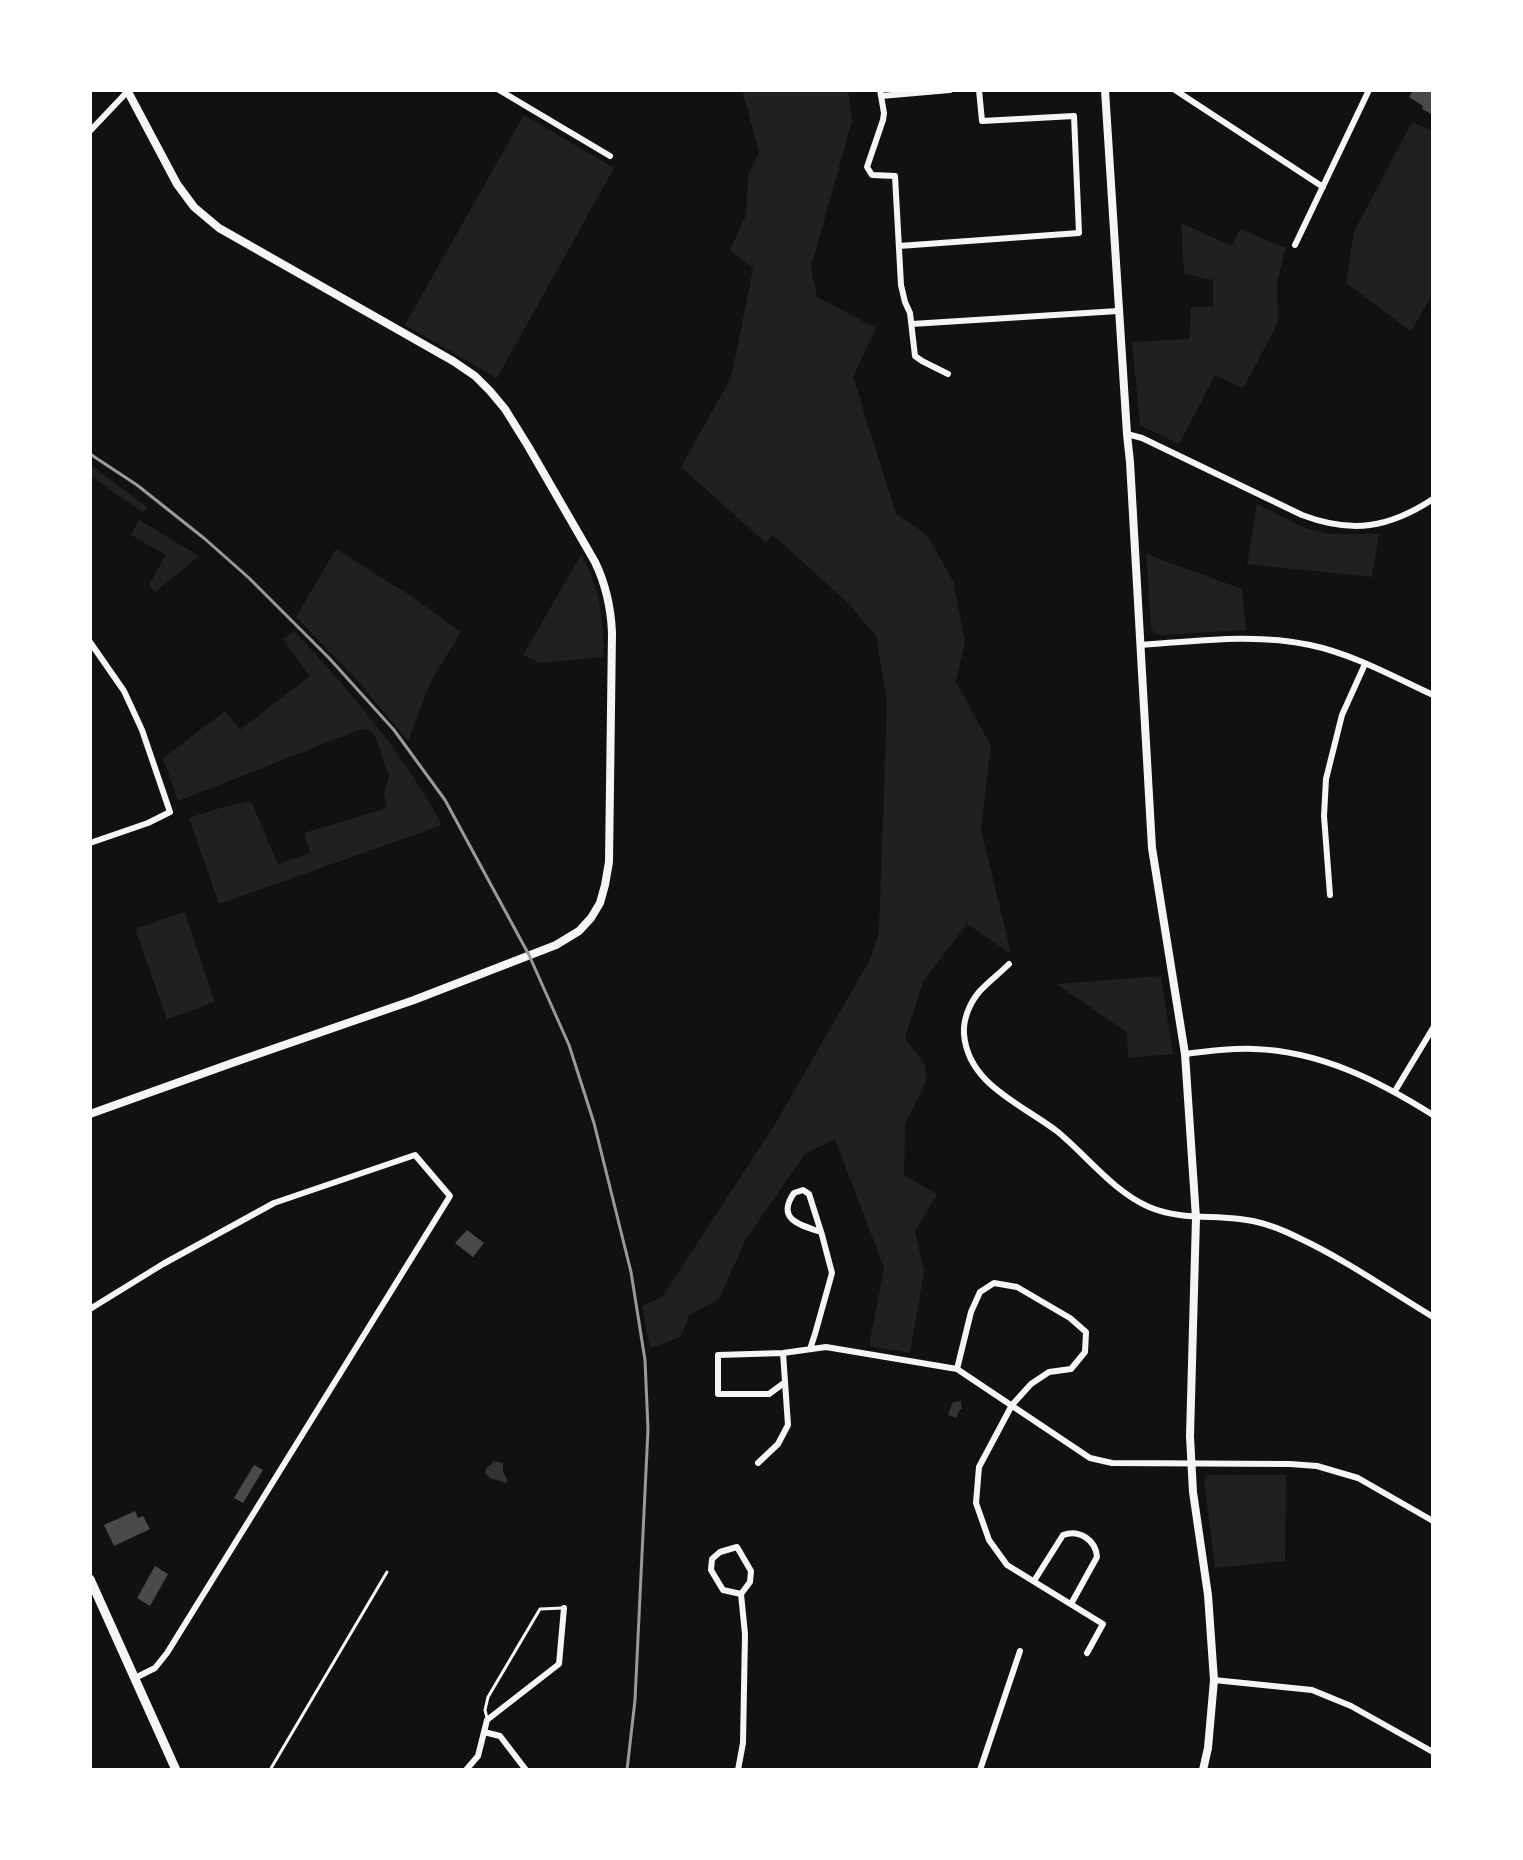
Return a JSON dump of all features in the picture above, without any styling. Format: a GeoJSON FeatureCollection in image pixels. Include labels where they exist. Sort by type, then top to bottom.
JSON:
{"type":"FeatureCollection","features":[{"type":"Feature","properties":{"kind":"main road"},"geometry":{"type":"LineString","coordinates":[[90,1114],[414,1000],[556,945],[579,931],[591,918],[600,903],[605,885],[609,851],[612,633],[609,599],[602,576],[588,549],[511,418],[475,376],[453,361],[219,228],[194,207],[177,184],[127,91]]}},
{"type":"Feature","properties":{"kind":"main road"},"geometry":{"type":"LineString","coordinates":[[90,1579],[176,1770]]}},
{"type":"Feature","properties":{"kind":"street"},"geometry":{"type":"LineString","coordinates":[[499,90],[610,156]]}},
{"type":"Feature","properties":{"kind":"street"},"geometry":{"type":"LineString","coordinates":[[948,374],[922,362],[915,356],[912,324],[901,285],[895,176],[872,175],[867,168],[883,120],[880,93],[950,90]]}},
{"type":"Feature","properties":{"kind":"street"},"geometry":{"type":"LineString","coordinates":[[899,246],[1079,233],[1074,116],[982,121],[979,90]]}},
{"type":"Feature","properties":{"kind":"street"},"geometry":{"type":"LineString","coordinates":[[1105,90],[1118,311],[1130,462],[1152,848],[1185,1054],[1196,1218],[1190,1436],[1196,1519],[1211,1626],[1214,1680],[1208,1748],[1203,1770]]}},
{"type":"Feature","properties":{"kind":"street"},"geometry":{"type":"LineString","coordinates":[[1175,90],[1323,187]]}},
{"type":"Feature","properties":{"kind":"street"},"geometry":{"type":"LineString","coordinates":[[1295,245],[1369,90]]}},
{"type":"Feature","properties":{"kind":"street"},"geometry":{"type":"LineString","coordinates":[[90,131],[127,91]]}},
{"type":"Feature","properties":{"kind":"street"},"geometry":{"type":"LineString","coordinates":[[912,324],[1118,311]]}},
{"type":"Feature","properties":{"kind":"street"},"geometry":{"type":"LineString","coordinates":[[1127,434],[1142,438],[1302,515],[1327,523],[1371,526],[1413,512],[1433,499]]}},
{"type":"Feature","properties":{"kind":"street"},"geometry":{"type":"LineString","coordinates":[[1141,645],[1265,639],[1310,645],[1339,653],[1433,695]]}},
{"type":"Feature","properties":{"kind":"street"},"geometry":{"type":"LineString","coordinates":[[90,642],[124,691],[142,730],[170,812],[148,823],[90,843]]}},
{"type":"Feature","properties":{"kind":"street"},"geometry":{"type":"LineString","coordinates":[[1330,895],[1324,816],[1326,779],[1341,715],[1365,664]]}},
{"type":"Feature","properties":{"kind":"street"},"geometry":{"type":"LineString","coordinates":[[1009,964],[973,1000],[964,1028],[965,1047],[972,1064],[990,1085],[1057,1132],[1134,1199],[1165,1212],[1196,1218],[1257,1222],[1299,1238],[1433,1317]]}},
{"type":"Feature","properties":{"kind":"street"},"geometry":{"type":"LineString","coordinates":[[1395,1091],[1433,1028]]}},
{"type":"Feature","properties":{"kind":"street"},"geometry":{"type":"LineString","coordinates":[[1185,1054],[1256,1048],[1315,1059],[1395,1091],[1433,1115]]}},
{"type":"Feature","properties":{"kind":"street"},"geometry":{"type":"LineString","coordinates":[[90,1309],[163,1264],[274,1203],[415,1155],[450,1196],[167,1653],[155,1668],[135,1678]]}},
{"type":"Feature","properties":{"kind":"street"},"geometry":{"type":"LineString","coordinates":[[810,1349],[832,1273],[821,1232],[809,1194],[803,1190],[794,1192],[788,1204],[788,1215],[805,1227],[821,1232]]}},
{"type":"Feature","properties":{"kind":"street"},"geometry":{"type":"LineString","coordinates":[[957,1370],[971,1312],[980,1292],[994,1283],[1017,1287],[1070,1318],[1086,1332],[1085,1352],[1071,1369],[1049,1372],[1031,1384],[1012,1405],[979,1467],[976,1503],[989,1540],[1007,1564],[1103,1624],[1087,1653]]}},
{"type":"Feature","properties":{"kind":"street"},"geometry":{"type":"LineString","coordinates":[[784,1383],[769,1394],[718,1394],[718,1355],[783,1353],[826,1347],[957,1370],[1090,1458],[1112,1463],[1317,1466],[1358,1478],[1433,1521]]}},
{"type":"Feature","properties":{"kind":"street"},"geometry":{"type":"LineString","coordinates":[[758,1463],[777,1444],[788,1425],[783,1353]]}},
{"type":"Feature","properties":{"kind":"street"},"geometry":{"type":"LineString","coordinates":[[1034,1581],[1063,1534],[1070,1532],[1084,1536],[1094,1544],[1096,1557],[1071,1604]]}},
{"type":"Feature","properties":{"kind":"street"},"geometry":{"type":"LineString","coordinates":[[738,1770],[743,1743],[745,1634],[741,1594],[750,1582],[751,1571],[737,1547],[720,1552],[712,1559],[711,1570],[723,1590],[741,1594]]}},
{"type":"Feature","properties":{"kind":"street"},"geometry":{"type":"LineString","coordinates":[[466,1770],[478,1756],[487,1720],[560,1664],[564,1608]]}},
{"type":"Feature","properties":{"kind":"street"},"geometry":{"type":"LineString","coordinates":[[980,1770],[1020,1651]]}},
{"type":"Feature","properties":{"kind":"street"},"geometry":{"type":"LineString","coordinates":[[1214,1680],[1312,1690],[1351,1706],[1433,1752]]}},
{"type":"Feature","properties":{"kind":"street"},"geometry":{"type":"LineString","coordinates":[[484,1732],[500,1736],[526,1770]]}},
{"type":"Feature","properties":{"kind":"lane"},"geometry":{"type":"LineString","coordinates":[[270,1770],[387,1572]]}},
{"type":"Feature","properties":{"kind":"lane"},"geometry":{"type":"LineString","coordinates":[[487,1720],[485,1710],[488,1697],[540,1609],[564,1608]]}},
{"type":"Feature","properties":{"kind":"shaded area"},"geometry":{"type":"Polygon","coordinates":[[[742,90],[848,90],[852,121],[811,267],[817,297],[876,328],[853,377],[896,514],[927,535],[953,581],[965,642],[956,682],[991,746],[981,829],[1011,954],[967,924],[923,982],[905,1038],[925,1065],[926,1083],[905,1124],[904,1175],[937,1194],[915,1232],[924,1272],[910,1353],[869,1346],[884,1268],[835,1139],[805,1154],[746,1239],[719,1299],[689,1315],[681,1337],[650,1348],[642,1306],[662,1297],[774,1126],[871,958],[879,932],[887,702],[876,636],[848,603],[773,535],[766,543],[681,467],[731,378],[753,269],[730,250],[746,215],[748,175],[759,152],[742,90]]]}},
{"type":"Feature","properties":{"kind":"shaded area"},"geometry":{"type":"Polygon","coordinates":[[[524,115],[614,168],[497,378],[405,325],[524,115]]]}},
{"type":"Feature","properties":{"kind":"shaded area"},"geometry":{"type":"Polygon","coordinates":[[[1412,122],[1433,131],[1433,293],[1411,331],[1346,283],[1354,232],[1412,122]]]}},
{"type":"Feature","properties":{"kind":"shaded area"},"geometry":{"type":"Polygon","coordinates":[[[1181,223],[1232,246],[1240,229],[1286,248],[1277,283],[1278,323],[1243,388],[1215,375],[1179,444],[1140,425],[1132,342],[1189,339],[1191,307],[1213,307],[1213,280],[1184,274],[1181,223]]]}},
{"type":"Feature","properties":{"kind":"shaded area"},"geometry":{"type":"Polygon","coordinates":[[[90,465],[147,507],[143,512],[90,476],[90,465]]]}},
{"type":"Feature","properties":{"kind":"shaded area"},"geometry":{"type":"Polygon","coordinates":[[[1257,504],[1305,528],[1329,534],[1379,534],[1372,577],[1247,564],[1257,504]]]}},
{"type":"Feature","properties":{"kind":"shaded area"},"geometry":{"type":"Polygon","coordinates":[[[139,520],[199,556],[155,592],[149,585],[166,555],[131,535],[139,520]]]}},
{"type":"Feature","properties":{"kind":"shaded area"},"geometry":{"type":"Polygon","coordinates":[[[336,549],[411,596],[461,632],[431,681],[408,741],[358,681],[296,617],[336,549]]]}},
{"type":"Feature","properties":{"kind":"shaded area"},"geometry":{"type":"Polygon","coordinates":[[[1146,554],[1242,589],[1246,630],[1158,635],[1151,629],[1146,554]]]}},
{"type":"Feature","properties":{"kind":"shaded area"},"geometry":{"type":"Polygon","coordinates":[[[581,555],[593,580],[600,604],[604,657],[540,663],[523,655],[581,555]]]}},
{"type":"Feature","properties":{"kind":"shaded area"},"geometry":{"type":"Polygon","coordinates":[[[294,631],[335,676],[393,747],[442,825],[219,904],[189,818],[251,801],[278,864],[310,853],[304,833],[387,808],[384,792],[389,776],[374,734],[367,729],[359,730],[178,801],[163,758],[225,711],[240,730],[310,676],[283,639],[294,631]]]}},
{"type":"Feature","properties":{"kind":"shaded area"},"geometry":{"type":"Polygon","coordinates":[[[185,912],[215,1002],[167,1019],[135,929],[185,912]]]}},
{"type":"Feature","properties":{"kind":"shaded area"},"geometry":{"type":"Polygon","coordinates":[[[1161,976],[1173,1054],[1128,1058],[1127,1032],[1056,984],[1161,976]]]}},
{"type":"Feature","properties":{"kind":"shaded area"},"geometry":{"type":"Polygon","coordinates":[[[961,1401],[962,1409],[956,1418],[948,1415],[953,1402],[961,1401]]]}},
{"type":"Feature","properties":{"kind":"shaded area"},"geometry":{"type":"Polygon","coordinates":[[[493,1461],[503,1463],[503,1472],[508,1481],[506,1483],[490,1478],[485,1473],[493,1461]]]}},
{"type":"Feature","properties":{"kind":"shaded area"},"geometry":{"type":"Polygon","coordinates":[[[1208,1475],[1286,1475],[1285,1561],[1215,1568],[1204,1479],[1208,1475]]]}},
{"type":"Feature","properties":{"kind":"building"},"geometry":{"type":"Polygon","coordinates":[[[1413,90],[1433,90],[1433,115],[1409,97],[1413,90]]]}},
{"type":"Feature","properties":{"kind":"building"},"geometry":{"type":"Polygon","coordinates":[[[467,1230],[484,1243],[473,1257],[455,1243],[467,1230]]]}},
{"type":"Feature","properties":{"kind":"building"},"geometry":{"type":"Polygon","coordinates":[[[254,1465],[263,1470],[243,1503],[234,1498],[254,1465]]]}},
{"type":"Feature","properties":{"kind":"building"},"geometry":{"type":"Polygon","coordinates":[[[135,1511],[138,1518],[143,1516],[150,1529],[114,1546],[104,1525],[135,1511]]]}},
{"type":"Feature","properties":{"kind":"building"},"geometry":{"type":"Polygon","coordinates":[[[155,1566],[168,1574],[150,1606],[137,1598],[155,1566]]]}},
{"type":"Feature","properties":{"kind":"railway"},"geometry":{"type":"LineString","coordinates":[[90,454],[137,485],[205,539],[249,578],[329,658],[394,730],[445,800],[529,955],[569,1045],[594,1123],[631,1272],[645,1360],[648,1429],[635,1700],[627,1770]]}}]}
